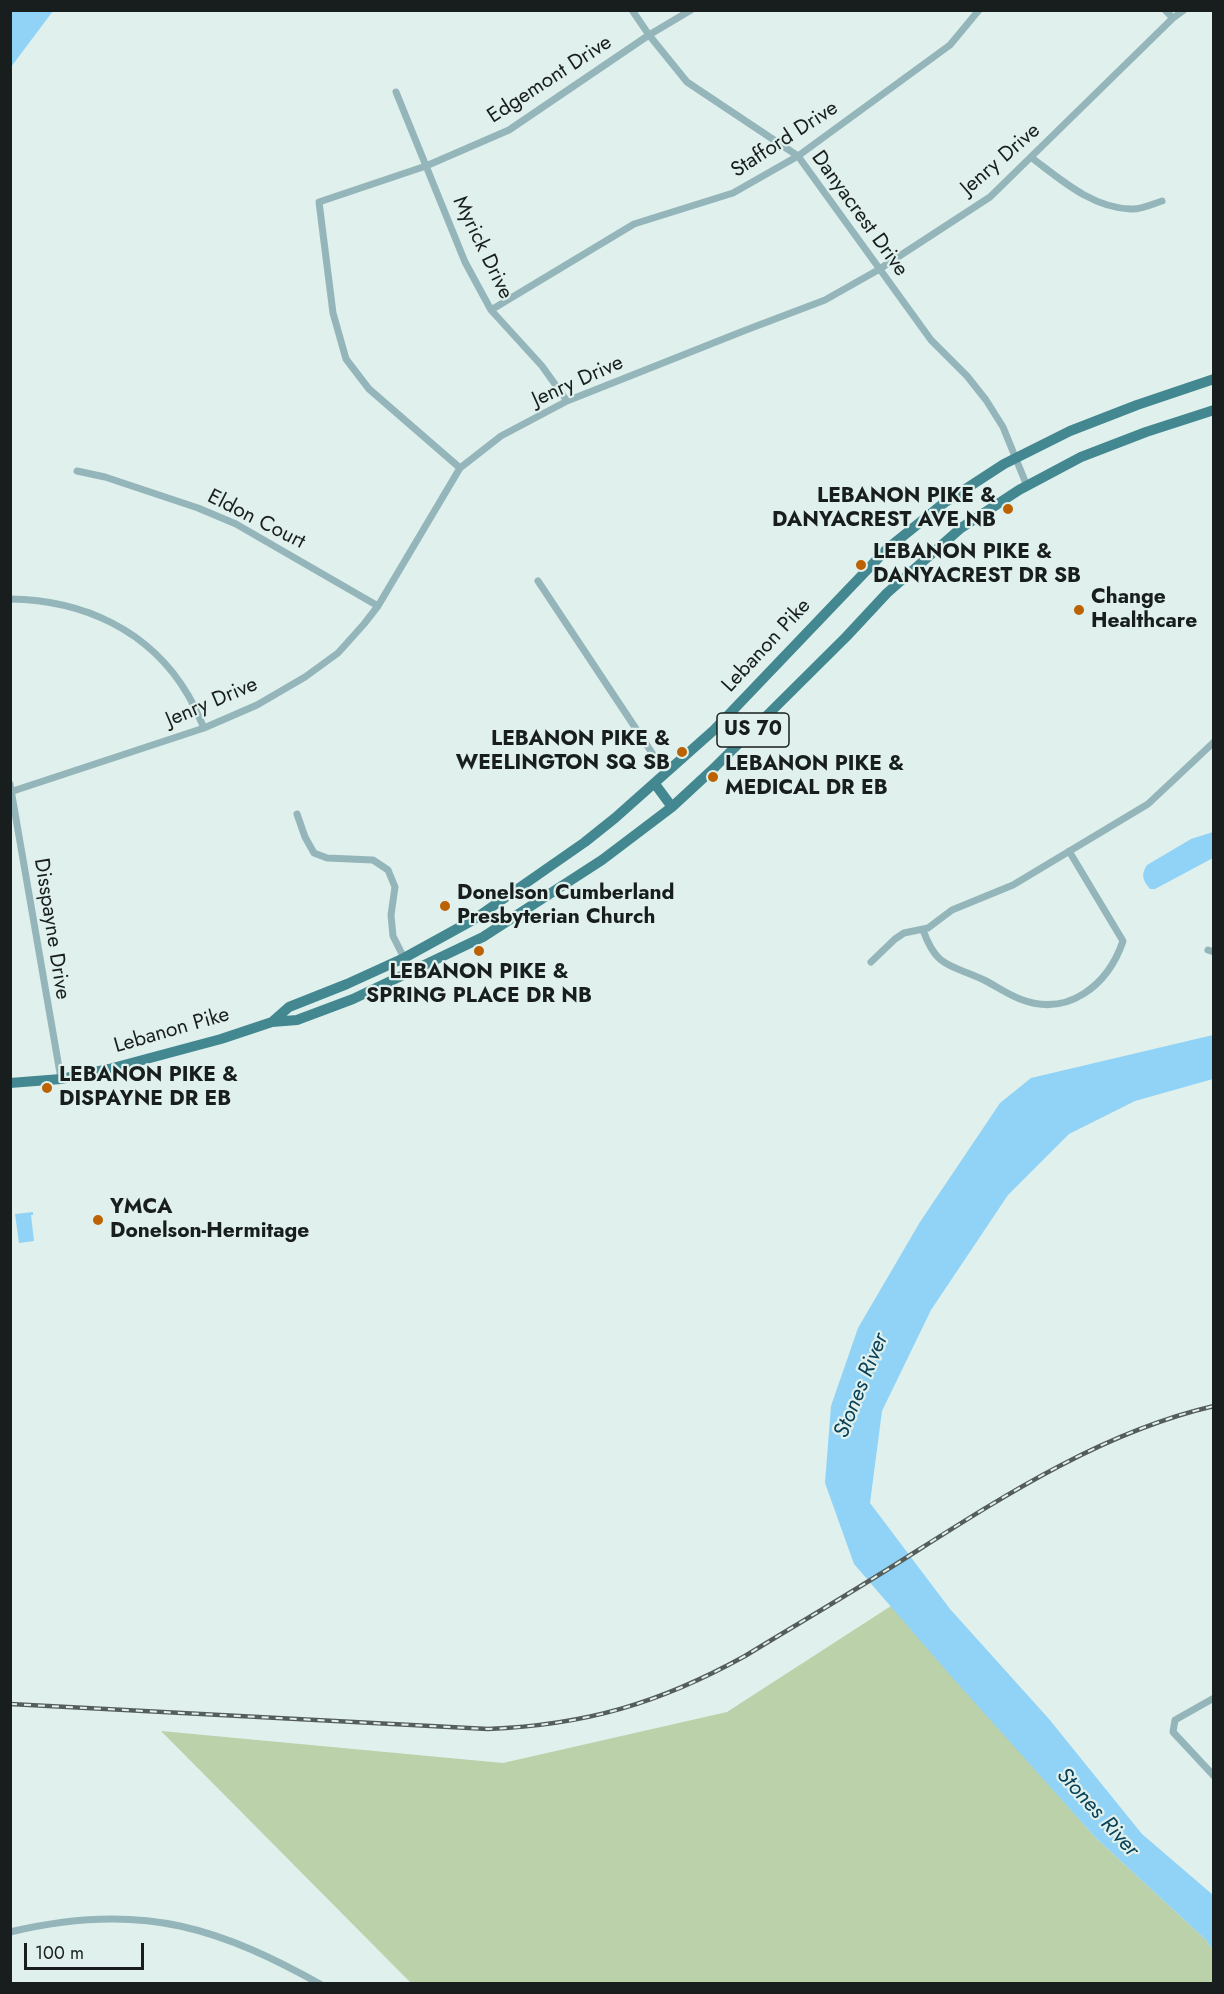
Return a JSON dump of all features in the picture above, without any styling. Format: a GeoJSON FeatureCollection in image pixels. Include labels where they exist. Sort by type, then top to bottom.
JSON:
{"type":"FeatureCollection","features":[{"type":"Feature","properties":{"kind":"main road","name":"Lebanon Pike"},"geometry":{"type":"LineString","coordinates":[[272,1022],[289,1007],[404,958],[473,920],[585,842],[655,784],[714,730],[887,549],[944,503],[1016,458],[1070,431],[1214,379]]}},
{"type":"Feature","properties":{"kind":"main road","name":"Lebanon Pike"},"geometry":{"type":"LineString","coordinates":[[10,1083],[61,1079],[221,1039],[272,1022],[297,1020],[353,999],[483,937],[602,860],[672,807],[909,573],[961,528],[1027,486],[1082,457],[1146,432],[1214,410]]}},
{"type":"Feature","properties":{"kind":"main road"},"geometry":{"type":"LineString","coordinates":[[655,784],[672,807]]}},
{"type":"Feature","properties":{"kind":"main road"},"geometry":{"type":"LineString","coordinates":[[498,902],[509,921]]}},
{"type":"Feature","properties":{"kind":"street","name":"Danyacrest Drive"},"geometry":{"type":"LineString","coordinates":[[632,10],[687,82],[798,156],[878,270],[931,340],[967,376],[986,400],[1003,427],[1027,486]]}},
{"type":"Feature","properties":{"kind":"street","name":"Edgemont Drive"},"geometry":{"type":"LineString","coordinates":[[460,468],[369,389],[346,359],[333,313],[319,202],[426,166],[509,130],[649,35],[691,10]]}},
{"type":"Feature","properties":{"kind":"street","name":"Stafford Drive"},"geometry":{"type":"LineString","coordinates":[[492,310],[634,224],[733,193],[798,156],[950,45],[979,10]]}},
{"type":"Feature","properties":{"kind":"street"},"geometry":{"type":"LineString","coordinates":[[1165,10],[1173,18]]}},
{"type":"Feature","properties":{"kind":"street","name":"Jenry Drive"},"geometry":{"type":"LineString","coordinates":[[11,790],[204,728],[257,705],[305,677],[338,653],[364,624],[378,606],[460,468],[501,436],[567,401],[825,300],[878,270],[990,197],[1173,18],[1184,10]]}},
{"type":"Feature","properties":{"kind":"street","name":"Myrick Drive"},"geometry":{"type":"LineString","coordinates":[[396,92],[465,262],[492,310],[543,366],[567,401]]}},
{"type":"Feature","properties":{"kind":"street"},"geometry":{"type":"LineString","coordinates":[[1032,158],[1075,190],[1104,204],[1132,210],[1162,201]]}},
{"type":"Feature","properties":{"kind":"street","name":"Eldon Court"},"geometry":{"type":"LineString","coordinates":[[77,471],[105,477],[188,504],[236,524],[378,606]]}},
{"type":"Feature","properties":{"kind":"street"},"geometry":{"type":"LineString","coordinates":[[538,580],[666,774]]}},
{"type":"Feature","properties":{"kind":"street"},"geometry":{"type":"LineString","coordinates":[[10,599],[33,599],[68,605],[101,617],[122,628],[159,657],[175,675],[188,695],[204,728]]}},
{"type":"Feature","properties":{"kind":"street"},"geometry":{"type":"LineString","coordinates":[[872,962],[895,939],[912,930],[923,930],[952,910],[1013,885],[1148,804],[1214,742]]}},
{"type":"Feature","properties":{"kind":"street","name":"Disspayne Drive"},"geometry":{"type":"LineString","coordinates":[[11,790],[61,1079]]}},
{"type":"Feature","properties":{"kind":"street"},"geometry":{"type":"LineString","coordinates":[[297,814],[304,837],[314,853],[327,858],[373,860],[383,865],[391,873],[395,887],[391,915],[393,936],[404,958]]}},
{"type":"Feature","properties":{"kind":"street"},"geometry":{"type":"LineString","coordinates":[[923,930],[931,950],[939,958],[1021,1000],[1049,1004],[1063,1003],[1077,997],[1097,984],[1109,971],[1123,941],[1069,851]]}},
{"type":"Feature","properties":{"kind":"street"},"geometry":{"type":"LineString","coordinates":[[1214,1698],[1175,1720],[1173,1732],[1214,1776]]}},
{"type":"Feature","properties":{"kind":"street"},"geometry":{"type":"LineString","coordinates":[[10,1932],[30,1927],[86,1920],[134,1921],[179,1926],[234,1942],[320,1983]]}},
{"type":"Feature","properties":{"kind":"green space"},"geometry":{"type":"Polygon","coordinates":[[[891,1606],[1095,1837],[1206,1940],[1213,1951],[1213,1983],[411,1983],[161,1731],[503,1763],[727,1712],[891,1606]]]}},
{"type":"Feature","properties":{"kind":"water"},"geometry":{"type":"Polygon","coordinates":[[[10,11],[53,11],[11,67],[10,11]]]}},
{"type":"Feature","properties":{"kind":"water"},"geometry":{"type":"Polygon","coordinates":[[[1213,832],[1213,858],[1155,889],[1150,889],[1145,883],[1143,877],[1147,865],[1191,839],[1213,832]]]}},
{"type":"Feature","properties":{"kind":"water","name":"Stones River"},"geometry":{"type":"Polygon","coordinates":[[[1213,1035],[1213,1079],[1135,1101],[1069,1134],[1008,1195],[931,1310],[882,1411],[870,1503],[950,1609],[1049,1719],[1142,1834],[1213,1895],[1213,1951],[1206,1940],[1095,1837],[854,1564],[825,1483],[831,1406],[858,1328],[920,1222],[1000,1103],[1031,1078],[1213,1035]]]}},
{"type":"Feature","properties":{"kind":"water"},"geometry":{"type":"Polygon","coordinates":[[[33,1212],[31,1215],[34,1241],[19,1243],[15,1214],[33,1212]]]}},
{"type":"Feature","properties":{"kind":"railway"},"geometry":{"type":"LineString","coordinates":[[10,1704],[488,1729],[524,1727],[590,1717],[621,1709],[683,1687],[745,1656],[969,1518],[1047,1472],[1087,1452],[1171,1418],[1214,1406]]}},
{"type":"Feature","properties":{"kind":"place","name":"LEBANON PIKE & DANYACREST AVE NB"},"geometry":{"type":"Point","coordinates":[1008,509]}},
{"type":"Feature","properties":{"kind":"place","name":"LEBANON PIKE & DANYACREST DR SB"},"geometry":{"type":"Point","coordinates":[861,565]}},
{"type":"Feature","properties":{"kind":"place","name":"Change Healthcare"},"geometry":{"type":"Point","coordinates":[1079,610]}},
{"type":"Feature","properties":{"kind":"place","name":"LEBANON PIKE & WEELINGTON SQ SB"},"geometry":{"type":"Point","coordinates":[682,752]}},
{"type":"Feature","properties":{"kind":"place","name":"LEBANON PIKE & MEDICAL DR EB"},"geometry":{"type":"Point","coordinates":[713,777]}},
{"type":"Feature","properties":{"kind":"place","name":"Donelson Cumberland Presbyterian Church"},"geometry":{"type":"Point","coordinates":[445,906]}},
{"type":"Feature","properties":{"kind":"place","name":"LEBANON PIKE & SPRING PLACE DR NB"},"geometry":{"type":"Point","coordinates":[479,951]}},
{"type":"Feature","properties":{"kind":"place","name":"LEBANON PIKE & DISPAYNE DR EB"},"geometry":{"type":"Point","coordinates":[47,1088]}},
{"type":"Feature","properties":{"kind":"place","name":"YMCA Donelson-Hermitage"},"geometry":{"type":"Point","coordinates":[98,1220]}}]}
